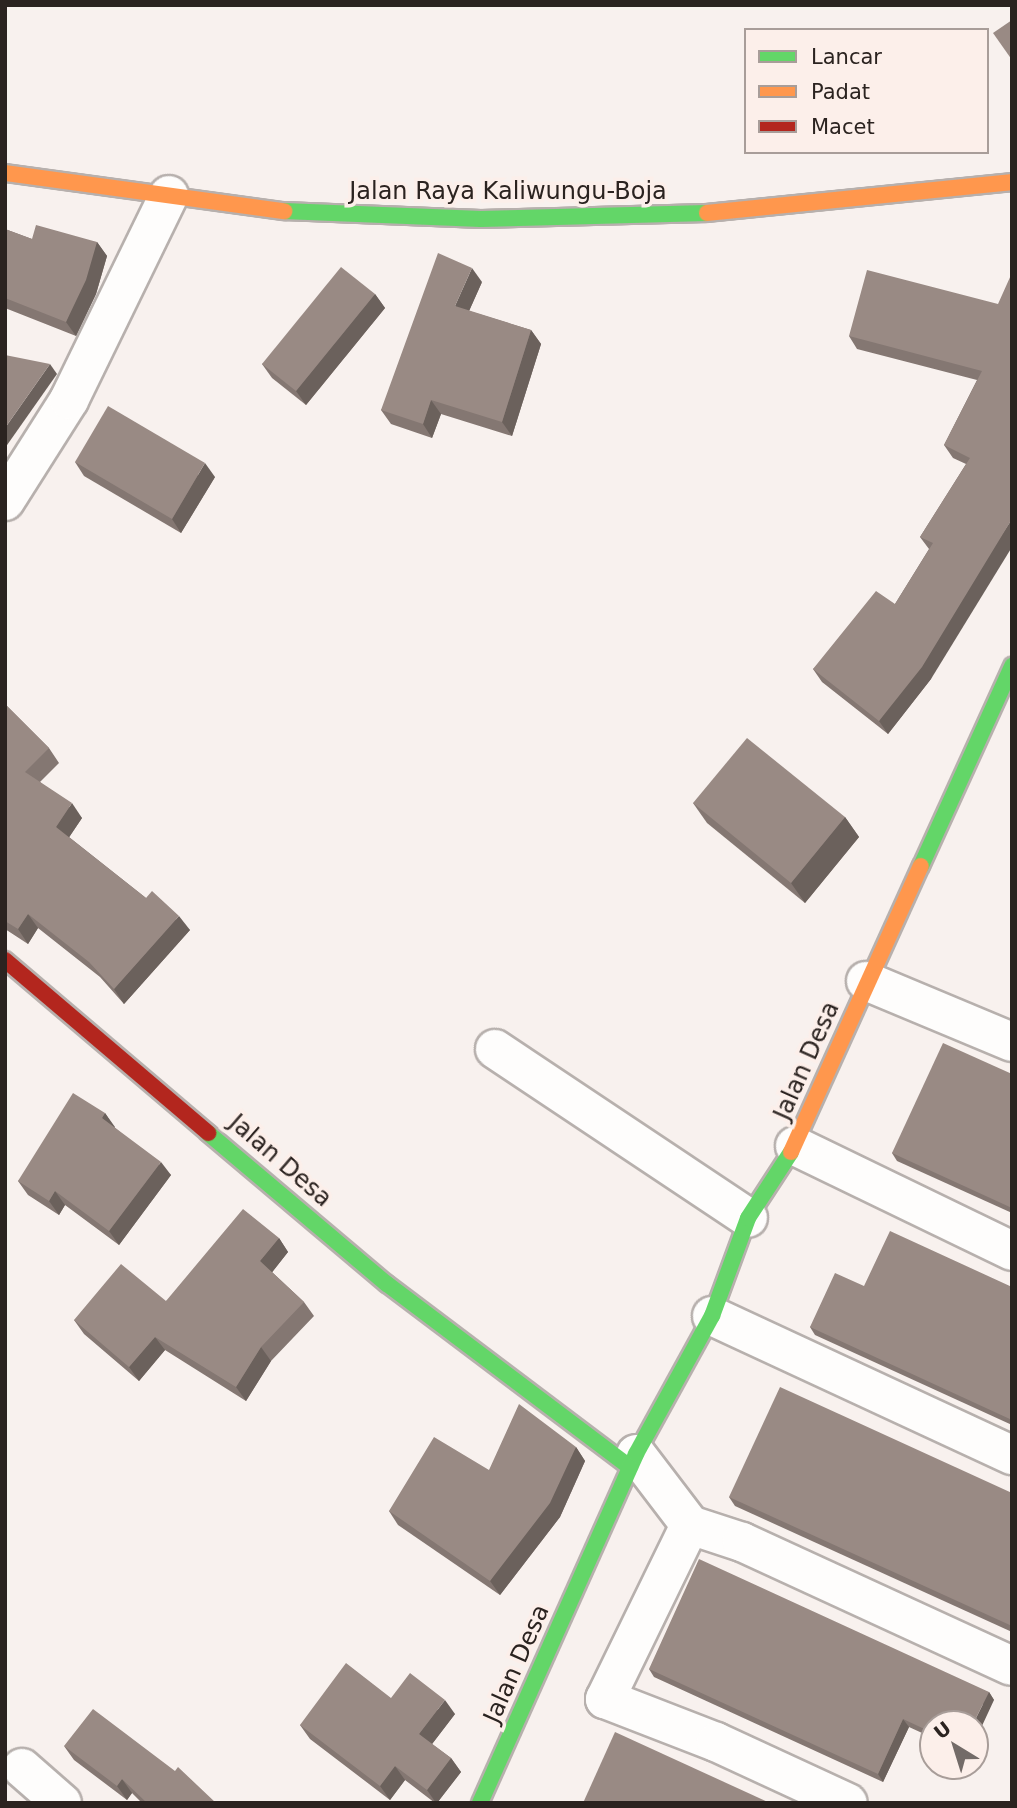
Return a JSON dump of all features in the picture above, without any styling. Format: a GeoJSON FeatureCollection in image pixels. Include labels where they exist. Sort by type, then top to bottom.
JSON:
{"type":"FeatureCollection","features":[{"type":"Feature","properties":{"kind":"street","name":"Jalan Raya Kaliwungu-Boja"},"geometry":{"type":"LineString","coordinates":[[5,173],[288,212],[481,219],[663,217],[1012,182]]}},
{"type":"Feature","properties":{"kind":"street"},"geometry":{"type":"LineString","coordinates":[[5,501],[69,400],[169,195]]}},
{"type":"Feature","properties":{"kind":"street","name":"Jalan Desa"},"geometry":{"type":"LineString","coordinates":[[480,1803],[633,1461],[712,1316],[748,1218],[795,1146],[866,981],[1012,666]]}},
{"type":"Feature","properties":{"kind":"street","name":"Jalan Desa"},"geometry":{"type":"LineString","coordinates":[[5,960],[387,1284],[633,1461]]}},
{"type":"Feature","properties":{"kind":"street"},"geometry":{"type":"LineString","coordinates":[[866,981],[1012,1042]]}},
{"type":"Feature","properties":{"kind":"street"},"geometry":{"type":"LineString","coordinates":[[495,1049],[748,1218]]}},
{"type":"Feature","properties":{"kind":"street"},"geometry":{"type":"LineString","coordinates":[[795,1146],[1012,1251]]}},
{"type":"Feature","properties":{"kind":"street"},"geometry":{"type":"LineString","coordinates":[[712,1316],[1012,1455]]}},
{"type":"Feature","properties":{"kind":"street"},"geometry":{"type":"LineString","coordinates":[[633,1461],[690,1525],[741,1542],[1011,1666]]}},
{"type":"Feature","properties":{"kind":"street"},"geometry":{"type":"LineString","coordinates":[[690,1525],[605,1699],[716,1742],[848,1803]]}},
{"type":"Feature","properties":{"kind":"street"},"geometry":{"type":"LineString","coordinates":[[22,1768],[62,1803]]}},
{"type":"Feature","properties":{"kind":"building"},"geometry":{"type":"Polygon","coordinates":[[[1012,20],[1012,60],[993,33],[1012,20]]]}},
{"type":"Feature","properties":{"kind":"building"},"geometry":{"type":"Polygon","coordinates":[[[36,225],[97,242],[86,280],[66,322],[5,298],[5,229],[32,239],[36,225]]]}},
{"type":"Feature","properties":{"kind":"building"},"geometry":{"type":"Polygon","coordinates":[[[438,253],[472,268],[455,306],[531,330],[502,422],[431,400],[423,424],[381,410],[438,253]]]}},
{"type":"Feature","properties":{"kind":"building"},"geometry":{"type":"Polygon","coordinates":[[[341,267],[375,294],[296,391],[262,364],[341,267]]]}},
{"type":"Feature","properties":{"kind":"building"},"geometry":{"type":"Polygon","coordinates":[[[867,270],[998,304],[1012,276],[1012,519],[922,667],[879,721],[813,669],[876,591],[895,604],[933,543],[920,537],[970,458],[944,445],[982,371],[849,336],[867,270]]]}},
{"type":"Feature","properties":{"kind":"building"},"geometry":{"type":"Polygon","coordinates":[[[5,355],[50,364],[5,428],[5,355]]]}},
{"type":"Feature","properties":{"kind":"building"},"geometry":{"type":"Polygon","coordinates":[[[108,406],[205,463],[172,519],[75,462],[108,406]]]}},
{"type":"Feature","properties":{"kind":"building"},"geometry":{"type":"Polygon","coordinates":[[[5,704],[49,748],[25,772],[72,803],[56,827],[146,898],[152,891],[179,916],[114,989],[89,962],[28,914],[18,929],[5,921],[5,704]]]}},
{"type":"Feature","properties":{"kind":"building"},"geometry":{"type":"Polygon","coordinates":[[[747,738],[845,817],[791,883],[693,803],[747,738]]]}},
{"type":"Feature","properties":{"kind":"building"},"geometry":{"type":"Polygon","coordinates":[[[943,1043],[1012,1074],[1012,1208],[892,1153],[943,1043]]]}},
{"type":"Feature","properties":{"kind":"building"},"geometry":{"type":"Polygon","coordinates":[[[73,1093],[105,1113],[102,1118],[161,1162],[109,1231],[55,1191],[49,1201],[18,1181],[73,1093]]]}},
{"type":"Feature","properties":{"kind":"building"},"geometry":{"type":"Polygon","coordinates":[[[243,1209],[279,1238],[260,1261],[304,1302],[261,1347],[236,1387],[155,1337],[129,1367],[74,1320],[121,1264],[166,1301],[243,1209]]]}},
{"type":"Feature","properties":{"kind":"building"},"geometry":{"type":"Polygon","coordinates":[[[890,1231],[1012,1287],[1012,1420],[810,1327],[835,1273],[864,1286],[890,1231]]]}},
{"type":"Feature","properties":{"kind":"building"},"geometry":{"type":"Polygon","coordinates":[[[780,1387],[1012,1493],[1012,1626],[729,1497],[780,1387]]]}},
{"type":"Feature","properties":{"kind":"building"},"geometry":{"type":"Polygon","coordinates":[[[519,1404],[576,1447],[550,1503],[490,1581],[389,1511],[434,1437],[489,1470],[519,1404]]]}},
{"type":"Feature","properties":{"kind":"building"},"geometry":{"type":"Polygon","coordinates":[[[699,1559],[989,1692],[980,1710],[919,1710],[919,1726],[903,1719],[878,1774],[649,1669],[699,1559]]]}},
{"type":"Feature","properties":{"kind":"building"},"geometry":{"type":"Polygon","coordinates":[[[346,1663],[391,1698],[410,1673],[445,1700],[419,1734],[451,1758],[427,1790],[395,1766],[380,1786],[300,1725],[346,1663]]]}},
{"type":"Feature","properties":{"kind":"building"},"geometry":{"type":"Polygon","coordinates":[[[93,1709],[175,1771],[178,1767],[216,1803],[147,1803],[122,1779],[117,1786],[64,1746],[93,1709]]]}},
{"type":"Feature","properties":{"kind":"building"},"geometry":{"type":"Polygon","coordinates":[[[615,1732],[770,1803],[583,1803],[615,1732]]]}},
{"type":"Feature","properties":{"kind":"traffic: fast"},"geometry":{"type":"LineString","coordinates":[[284,211],[481,219],[707,213]]}},
{"type":"Feature","properties":{"kind":"traffic: fast"},"geometry":{"type":"LineString","coordinates":[[921,866],[1012,666]]}},
{"type":"Feature","properties":{"kind":"traffic: fast"},"geometry":{"type":"LineString","coordinates":[[208,1133],[387,1284],[630,1467]]}},
{"type":"Feature","properties":{"kind":"traffic: fast"},"geometry":{"type":"LineString","coordinates":[[480,1803],[636,1454],[712,1316],[748,1218],[791,1152]]}},
{"type":"Feature","properties":{"kind":"traffic: slow"},"geometry":{"type":"LineString","coordinates":[[5,173],[284,211]]}},
{"type":"Feature","properties":{"kind":"traffic: slow"},"geometry":{"type":"LineString","coordinates":[[707,213],[1012,182]]}},
{"type":"Feature","properties":{"kind":"traffic: slow"},"geometry":{"type":"LineString","coordinates":[[791,1152],[921,866]]}},
{"type":"Feature","properties":{"kind":"traffic: jam"},"geometry":{"type":"LineString","coordinates":[[5,960],[208,1133]]}}]}
